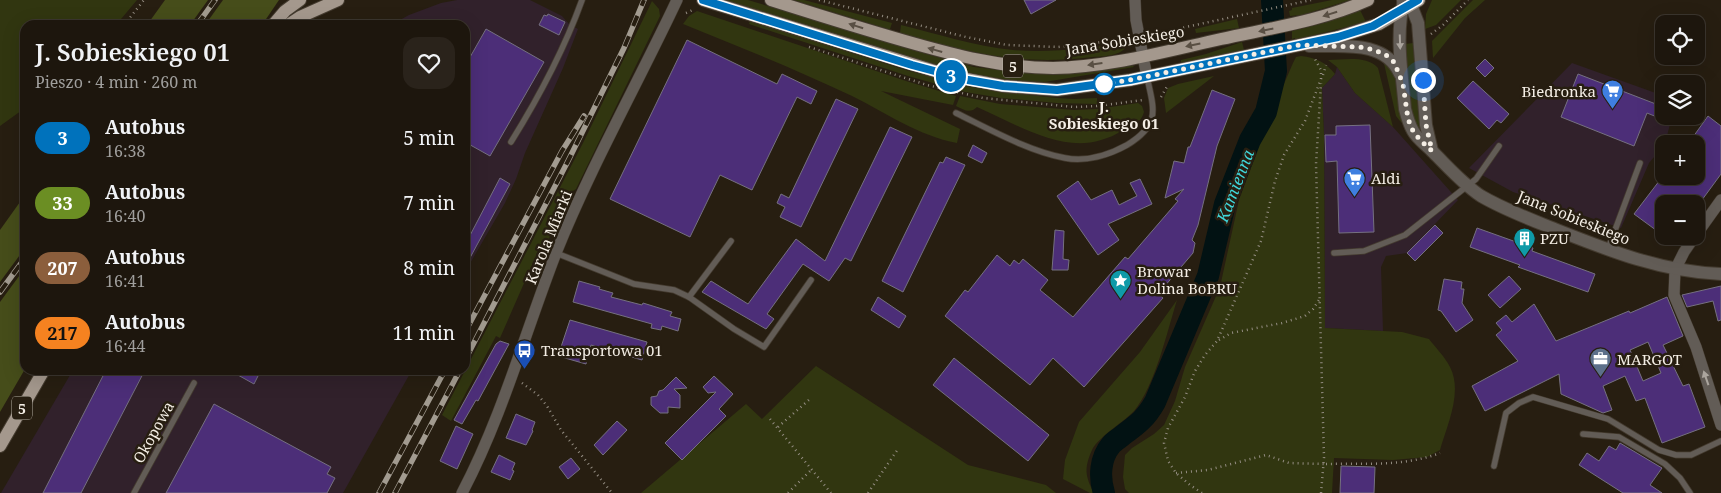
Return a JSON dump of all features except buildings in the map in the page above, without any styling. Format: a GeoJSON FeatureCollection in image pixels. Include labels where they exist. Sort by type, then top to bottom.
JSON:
{"type":"FeatureCollection","features":[{"type":"Feature","properties":{"kind":"main road"},"geometry":{"type":"LineString","coordinates":[[277,20],[285,11],[300,0]]}},
{"type":"Feature","properties":{"kind":"main road"},"geometry":{"type":"LineString","coordinates":[[296,20],[338,0]]}},
{"type":"Feature","properties":{"kind":"main road","name":"Jana Sobieskiego"},"geometry":{"type":"LineString","coordinates":[[703,0],[912,65],[986,84],[1057,90],[1147,77],[1296,46],[1366,29],[1407,3]]}},
{"type":"Feature","properties":{"kind":"main road","name":"Jana Sobieskiego"},"geometry":{"type":"LineString","coordinates":[[771,0],[953,55],[999,65],[1055,68],[1143,56],[1291,25],[1326,16],[1368,0]]}},
{"type":"Feature","properties":{"kind":"main road","name":"5"},"geometry":{"type":"LineString","coordinates":[[0,446],[41,375]]}},
{"type":"Feature","properties":{"kind":"street","name":"Karola Miarki"},"geometry":{"type":"LineString","coordinates":[[462,493],[491,432],[556,253],[582,193],[677,0]]}},
{"type":"Feature","properties":{"kind":"street"},"geometry":{"type":"LineString","coordinates":[[1136,0],[1136,20],[1147,77]]}},
{"type":"Feature","properties":{"kind":"street"},"geometry":{"type":"LineString","coordinates":[[1407,3],[1418,23],[1426,125],[1432,151]]}},
{"type":"Feature","properties":{"kind":"street","name":"Jana Sobieskiego"},"geometry":{"type":"LineString","coordinates":[[1407,3],[1400,44],[1405,109],[1411,125],[1420,140],[1466,185],[1497,204],[1608,249],[1675,270],[1721,274]]}},
{"type":"Feature","properties":{"kind":"street","name":"Jana Sobieskiego"},"geometry":{"type":"LineString","coordinates":[[1296,46],[1360,47],[1379,51],[1394,62],[1403,84]]}},
{"type":"Feature","properties":{"kind":"street"},"geometry":{"type":"LineString","coordinates":[[1705,223],[1721,200]]}},
{"type":"Feature","properties":{"kind":"street"},"geometry":{"type":"LineString","coordinates":[[1689,245],[1675,270],[1674,295],[1696,347],[1721,425]]}},
{"type":"Feature","properties":{"kind":"lane"},"geometry":{"type":"LineString","coordinates":[[511,142],[551,72],[582,0]]}},
{"type":"Feature","properties":{"kind":"lane"},"geometry":{"type":"LineString","coordinates":[[956,113],[1038,150],[1065,158],[1090,158],[1124,147],[1139,136],[1152,122],[1153,107],[1147,77]]}},
{"type":"Feature","properties":{"kind":"lane"},"geometry":{"type":"LineString","coordinates":[[1334,252],[1364,251],[1405,235],[1476,179],[1500,146]]}},
{"type":"Feature","properties":{"kind":"lane"},"geometry":{"type":"LineString","coordinates":[[1608,249],[1640,163]]}},
{"type":"Feature","properties":{"kind":"lane"},"geometry":{"type":"LineString","coordinates":[[689,297],[731,241]]}},
{"type":"Feature","properties":{"kind":"lane"},"geometry":{"type":"LineString","coordinates":[[556,253],[634,284],[674,290],[689,297],[764,347],[812,280]]}},
{"type":"Feature","properties":{"kind":"lane","name":"Okopowa"},"geometry":{"type":"LineString","coordinates":[[134,493],[194,383]]}},
{"type":"Feature","properties":{"kind":"lane"},"geometry":{"type":"LineString","coordinates":[[1494,466],[1506,413],[1519,403],[1533,397],[1608,419],[1659,450],[1676,455],[1691,454],[1721,441]]}},
{"type":"Feature","properties":{"kind":"lane"},"geometry":{"type":"LineString","coordinates":[[1583,434],[1619,437],[1665,464],[1680,478],[1690,493]]}},
{"type":"Feature","properties":{"kind":"path"},"geometry":{"type":"LineString","coordinates":[[128,20],[144,0]]}},
{"type":"Feature","properties":{"kind":"path"},"geometry":{"type":"LineString","coordinates":[[819,0],[966,37],[1007,45],[1058,47],[1132,38]]}},
{"type":"Feature","properties":{"kind":"path"},"geometry":{"type":"LineString","coordinates":[[1150,34],[1311,0]]}},
{"type":"Feature","properties":{"kind":"path"},"geometry":{"type":"LineString","coordinates":[[1426,36],[1438,29],[1468,0]]}},
{"type":"Feature","properties":{"kind":"path"},"geometry":{"type":"LineString","coordinates":[[1171,30],[1172,38]]}},
{"type":"Feature","properties":{"kind":"path"},"geometry":{"type":"LineString","coordinates":[[1314,59],[1321,70],[1316,164],[1325,464],[1321,493]]}},
{"type":"Feature","properties":{"kind":"path"},"geometry":{"type":"LineString","coordinates":[[1202,493],[1176,473],[1168,462],[1164,443],[1168,428],[1195,371],[1217,340],[1260,241],[1275,181],[1284,155],[1305,121],[1326,65]]}},
{"type":"Feature","properties":{"kind":"path"},"geometry":{"type":"LineString","coordinates":[[1217,340],[1232,333],[1282,323],[1305,316],[1320,299]]}},
{"type":"Feature","properties":{"kind":"path"},"geometry":{"type":"LineString","coordinates":[[520,382],[533,391],[548,406],[561,430],[612,493]]}},
{"type":"Feature","properties":{"kind":"path"},"geometry":{"type":"LineString","coordinates":[[777,428],[810,399]]}},
{"type":"Feature","properties":{"kind":"path"},"geometry":{"type":"LineString","coordinates":[[770,419],[831,493]]}},
{"type":"Feature","properties":{"kind":"path"},"geometry":{"type":"LineString","coordinates":[[868,493],[898,449]]}},
{"type":"Feature","properties":{"kind":"path"},"geometry":{"type":"LineString","coordinates":[[1176,473],[1208,470],[1266,455],[1289,462],[1325,464],[1409,462],[1440,453]]}},
{"type":"Feature","properties":{"kind":"path"},"geometry":{"type":"LineString","coordinates":[[788,493],[812,469]]}},
{"type":"Feature","properties":{"kind":"shaded area"},"geometry":{"type":"Polygon","coordinates":[[[457,0],[530,0],[562,16],[569,24],[578,29],[505,203],[470,263],[470,20],[400,20],[441,3],[457,0]]]}},
{"type":"Feature","properties":{"kind":"shaded area"},"geometry":{"type":"Polygon","coordinates":[[[1572,63],[1655,93],[1655,125],[1670,125],[1667,135],[1655,135],[1655,156],[1649,163],[1621,228],[1513,192],[1469,168],[1572,63]]]}},
{"type":"Feature","properties":{"kind":"shaded area"},"geometry":{"type":"Polygon","coordinates":[[[1337,67],[1355,93],[1393,127],[1458,200],[1407,253],[1386,256],[1381,267],[1383,331],[1325,328],[1322,88],[1335,74],[1337,67]]]}},
{"type":"Feature","properties":{"kind":"shaded area"},"geometry":{"type":"Polygon","coordinates":[[[70,375],[409,375],[343,493],[1,493],[70,375]]]}},
{"type":"Feature","properties":{"kind":"green space"},"geometry":{"type":"Polygon","coordinates":[[[0,0],[137,0],[120,20],[20,20],[20,112],[0,126],[0,0]]]}},
{"type":"Feature","properties":{"kind":"green space"},"geometry":{"type":"Polygon","coordinates":[[[165,0],[208,0],[194,20],[151,20],[165,0]]]}},
{"type":"Feature","properties":{"kind":"green space"},"geometry":{"type":"Polygon","coordinates":[[[223,0],[279,0],[265,20],[209,20],[223,0]]]}},
{"type":"Feature","properties":{"kind":"green space"},"geometry":{"type":"Polygon","coordinates":[[[723,0],[748,0],[974,67],[1026,73],[1055,74],[1132,65],[1134,67],[1045,82],[987,77],[914,59],[723,0]]]}},
{"type":"Feature","properties":{"kind":"green space"},"geometry":{"type":"Polygon","coordinates":[[[794,0],[804,0],[892,23],[890,29],[888,29],[794,0]]]}},
{"type":"Feature","properties":{"kind":"green space"},"geometry":{"type":"Polygon","coordinates":[[[1332,0],[1350,0],[1302,15],[1290,16],[1289,11],[1292,8],[1332,0]]]}},
{"type":"Feature","properties":{"kind":"green space"},"geometry":{"type":"Polygon","coordinates":[[[1432,0],[1461,0],[1436,25],[1425,29],[1426,14],[1432,0]]]}},
{"type":"Feature","properties":{"kind":"green space"},"geometry":{"type":"Polygon","coordinates":[[[1473,0],[1485,0],[1465,18],[1433,58],[1432,41],[1473,0]]]}},
{"type":"Feature","properties":{"kind":"green space"},"geometry":{"type":"Polygon","coordinates":[[[652,1],[659,9],[660,16],[576,189],[561,201],[557,208],[547,247],[539,249],[500,338],[496,336],[451,421],[442,415],[463,375],[470,375],[470,361],[583,143],[652,1]]]}},
{"type":"Feature","properties":{"kind":"green space"},"geometry":{"type":"Polygon","coordinates":[[[1360,10],[1366,22],[1295,40],[1295,38],[1292,39],[1292,31],[1327,22],[1360,10]]]}},
{"type":"Feature","properties":{"kind":"green space"},"geometry":{"type":"Polygon","coordinates":[[[697,11],[956,96],[953,105],[881,91],[960,129],[957,143],[916,130],[831,86],[683,24],[689,16],[697,11]]]}},
{"type":"Feature","properties":{"kind":"green space"},"geometry":{"type":"Polygon","coordinates":[[[1237,19],[1239,28],[1196,33],[1195,29],[1237,19]]]}},
{"type":"Feature","properties":{"kind":"green space"},"geometry":{"type":"Polygon","coordinates":[[[750,21],[909,71],[966,86],[1057,98],[1097,98],[1097,104],[1001,98],[965,92],[908,76],[749,24],[750,21]]]}},
{"type":"Feature","properties":{"kind":"green space"},"geometry":{"type":"Polygon","coordinates":[[[901,25],[970,43],[1013,50],[1072,49],[1130,42],[1119,53],[1109,56],[1042,60],[1018,59],[972,52],[900,33],[901,25]]]}},
{"type":"Feature","properties":{"kind":"green space"},"geometry":{"type":"Polygon","coordinates":[[[1242,42],[1244,50],[1181,64],[1181,60],[1242,42]]]}},
{"type":"Feature","properties":{"kind":"green space"},"geometry":{"type":"Polygon","coordinates":[[[1413,43],[1422,133],[1412,114],[1408,91],[1405,44],[1413,43]]]}},
{"type":"Feature","properties":{"kind":"green space"},"geometry":{"type":"Polygon","coordinates":[[[1301,56],[1320,61],[1335,74],[1322,88],[1325,328],[1402,332],[1429,339],[1450,367],[1455,387],[1450,419],[1440,450],[1427,457],[1393,460],[1334,458],[1332,493],[1129,493],[1125,489],[1123,477],[1125,455],[1164,425],[1175,401],[1185,367],[1220,287],[1239,200],[1262,135],[1293,63],[1296,57],[1301,56]]]}},
{"type":"Feature","properties":{"kind":"green space"},"geometry":{"type":"Polygon","coordinates":[[[1383,59],[1395,73],[1405,125],[1396,116],[1383,59]]]}},
{"type":"Feature","properties":{"kind":"green space"},"geometry":{"type":"Polygon","coordinates":[[[1328,60],[1368,61],[1378,68],[1393,127],[1355,93],[1337,67],[1328,60]]]}},
{"type":"Feature","properties":{"kind":"green space"},"geometry":{"type":"Polygon","coordinates":[[[1214,76],[1166,113],[1164,98],[1168,88],[1214,76]]]}},
{"type":"Feature","properties":{"kind":"green space"},"geometry":{"type":"Polygon","coordinates":[[[960,96],[1000,104],[1074,110],[1097,109],[1138,103],[1142,106],[1144,112],[1139,121],[1127,125],[1120,132],[1109,137],[1085,143],[1070,143],[1022,128],[977,107],[969,111],[962,109],[956,106],[960,96]]]}},
{"type":"Feature","properties":{"kind":"green space"},"geometry":{"type":"Polygon","coordinates":[[[20,202],[20,255],[0,282],[0,230],[20,202]]]}},
{"type":"Feature","properties":{"kind":"green space"},"geometry":{"type":"Polygon","coordinates":[[[20,275],[20,375],[22,375],[0,412],[0,302],[20,275]]]}},
{"type":"Feature","properties":{"kind":"green space"},"geometry":{"type":"Polygon","coordinates":[[[1177,300],[1160,358],[1148,388],[1134,411],[1105,435],[1092,450],[1087,472],[1094,493],[1090,493],[1063,479],[1065,460],[1079,422],[1140,352],[1177,300]]]}},
{"type":"Feature","properties":{"kind":"green space"},"geometry":{"type":"Polygon","coordinates":[[[816,366],[968,465],[1046,485],[1056,493],[641,493],[746,404],[762,419],[816,366]]]}},
{"type":"Feature","properties":{"kind":"waterway","name":"Kamienna"},"geometry":{"type":"LineString","coordinates":[[1104,493],[1101,474],[1107,450],[1141,420],[1155,402],[1208,276],[1225,204],[1250,140],[1266,112],[1276,71],[1272,0]]}},
{"type":"Feature","properties":{"kind":"railway"},"geometry":{"type":"LineString","coordinates":[[201,20],[215,0]]}},
{"type":"Feature","properties":{"kind":"railway"},"geometry":{"type":"LineString","coordinates":[[470,350],[568,161],[624,48],[644,0]]}},
{"type":"Feature","properties":{"kind":"railway"},"geometry":{"type":"LineString","coordinates":[[470,323],[562,151],[584,116]]}},
{"type":"Feature","properties":{"kind":"railway"},"geometry":{"type":"LineString","coordinates":[[0,292],[20,265]]}},
{"type":"Feature","properties":{"kind":"railway"},"geometry":{"type":"LineString","coordinates":[[379,493],[442,375]]}},
{"type":"Feature","properties":{"kind":"railway"},"geometry":{"type":"LineString","coordinates":[[395,493],[457,375]]}},
{"type":"Feature","properties":{"kind":"bus line","name":"3"},"geometry":{"type":"LineString","coordinates":[[703,0],[912,65],[968,80],[1003,86],[1057,90],[1130,80],[1338,37],[1386,20],[1418,0]]}},
{"type":"Feature","properties":{"kind":"place","name":"J. Sobieskiego 01"},"geometry":{"type":"Point","coordinates":[1104,84]}},
{"type":"Feature","properties":{"kind":"place","name":"Biedronka"},"geometry":{"type":"Point","coordinates":[1612,110]}},
{"type":"Feature","properties":{"kind":"place","name":"Aldi"},"geometry":{"type":"Point","coordinates":[1355,197]}},
{"type":"Feature","properties":{"kind":"place","name":"PZU"},"geometry":{"type":"Point","coordinates":[1524,257]}},
{"type":"Feature","properties":{"kind":"place","name":"Browar Dolina BoBRU"},"geometry":{"type":"Point","coordinates":[1121,299]}},
{"type":"Feature","properties":{"kind":"place","name":"Transportowa 01"},"geometry":{"type":"Point","coordinates":[525,369]}},
{"type":"Feature","properties":{"kind":"place","name":"MARGOT"},"geometry":{"type":"Point","coordinates":[1601,378]}},
{"type":"Feature","properties":{"kind":"route"},"geometry":{"type":"LineString","coordinates":[[1104,84],[1299,45],[1360,47],[1379,51],[1394,62],[1401,76],[1405,109],[1413,131],[1432,151],[1426,125],[1423,80]]}}]}
